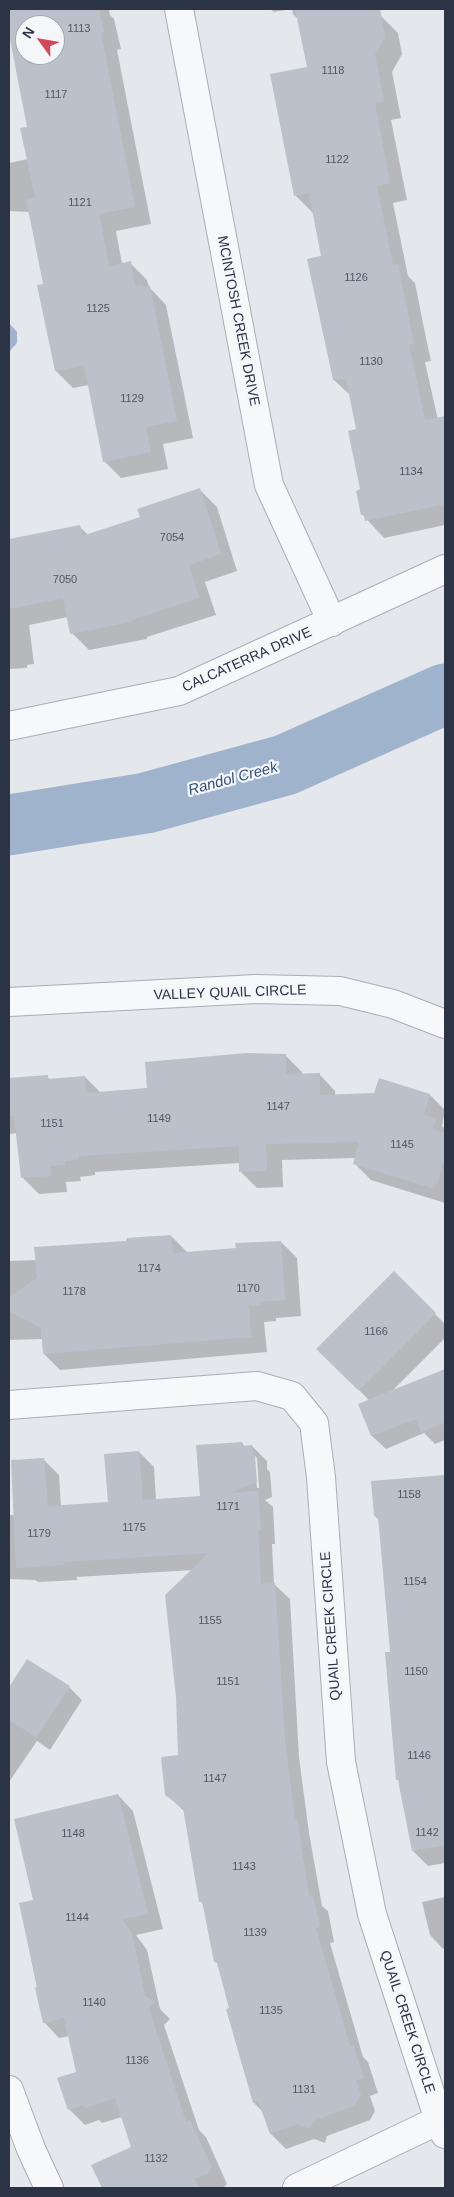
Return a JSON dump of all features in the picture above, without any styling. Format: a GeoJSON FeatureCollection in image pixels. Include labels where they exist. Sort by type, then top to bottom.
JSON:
{"type":"FeatureCollection","features":[{"type":"Feature","properties":{"kind":"street","name":"MCINTOSH CREEK DRIVE"},"geometry":{"type":"LineString","coordinates":[[179,9],[269,485],[332,622]]}},
{"type":"Feature","properties":{"kind":"street","name":"CALCATERRA DRIVE"},"geometry":{"type":"LineString","coordinates":[[9,726],[179,691],[445,569]]}},
{"type":"Feature","properties":{"kind":"street","name":"VALLEY QUAIL CIRCLE"},"geometry":{"type":"LineString","coordinates":[[9,1002],[256,989],[340,991],[393,1004],[445,1024]]}},
{"type":"Feature","properties":{"kind":"street","name":"QUAIL CREEK CIRCLE"},"geometry":{"type":"LineString","coordinates":[[9,1405],[257,1386],[292,1396],[314,1423],[321,1477],[341,1762],[372,1914],[442,2127]]}},
{"type":"Feature","properties":{"kind":"street"},"geometry":{"type":"LineString","coordinates":[[9,2090],[31,2149],[49,2188]]}},
{"type":"Feature","properties":{"kind":"street"},"geometry":{"type":"LineString","coordinates":[[297,2188],[442,2127]]}},
{"type":"Feature","properties":{"kind":"water"},"geometry":{"type":"Polygon","coordinates":[[[9,323],[17,332],[17,343],[9,352],[9,323]]]}},
{"type":"Feature","properties":{"kind":"building"},"geometry":{"type":"Polygon","coordinates":[[[9,9],[99,9],[104,32],[101,33],[135,207],[99,214],[109,266],[131,261],[135,286],[143,284],[143,287],[150,286],[177,421],[146,427],[151,452],[103,462],[84,365],[55,371],[37,285],[43,284],[26,199],[35,197],[20,128],[27,127],[9,34],[9,9]]]}},
{"type":"Feature","properties":{"kind":"building"},"geometry":{"type":"Polygon","coordinates":[[[295,9],[380,9],[385,36],[375,54],[384,101],[375,103],[390,183],[377,186],[393,265],[398,264],[414,344],[409,345],[425,420],[445,416],[445,504],[365,521],[364,514],[361,515],[356,491],[360,489],[348,431],[356,429],[346,379],[333,380],[307,259],[321,256],[309,193],[294,196],[270,74],[307,67],[295,9]]]}},
{"type":"Feature","properties":{"kind":"building"},"geometry":{"type":"Polygon","coordinates":[[[200,488],[221,554],[189,565],[199,598],[131,620],[131,622],[70,634],[63,598],[9,609],[9,539],[80,525],[82,536],[140,517],[137,509],[200,488]]]}},
{"type":"Feature","properties":{"kind":"building"},"geometry":{"type":"Polygon","coordinates":[[[247,1053],[286,1054],[286,1074],[320,1073],[320,1095],[374,1093],[379,1078],[430,1094],[424,1115],[436,1118],[433,1129],[445,1133],[445,1156],[437,1185],[434,1183],[432,1188],[353,1164],[359,1142],[266,1144],[267,1171],[239,1172],[239,1146],[79,1156],[79,1159],[65,1161],[65,1165],[50,1166],[51,1176],[21,1178],[14,1116],[9,1117],[9,1078],[48,1075],[48,1079],[85,1076],[86,1093],[147,1088],[145,1062],[247,1053]]]}},
{"type":"Feature","properties":{"kind":"building"},"geometry":{"type":"Polygon","coordinates":[[[171,1235],[173,1253],[236,1248],[235,1243],[281,1241],[285,1300],[260,1302],[261,1305],[249,1306],[251,1337],[43,1354],[41,1328],[9,1311],[9,1297],[37,1278],[34,1247],[126,1241],[127,1238],[171,1235]]]}},
{"type":"Feature","properties":{"kind":"building"},"geometry":{"type":"Polygon","coordinates":[[[394,1271],[436,1313],[359,1391],[316,1349],[394,1271]]]}},
{"type":"Feature","properties":{"kind":"building"},"geometry":{"type":"Polygon","coordinates":[[[445,1369],[445,1422],[421,1432],[416,1419],[371,1436],[358,1404],[445,1369]]]}},
{"type":"Feature","properties":{"kind":"building"},"geometry":{"type":"Polygon","coordinates":[[[242,1442],[243,1446],[252,1445],[257,1482],[230,1493],[258,1491],[261,1529],[258,1530],[261,1584],[275,1583],[285,1741],[295,1819],[297,1818],[309,1896],[313,1895],[320,1927],[316,1928],[350,2046],[353,2045],[364,2078],[356,2081],[361,2095],[355,2105],[313,2121],[310,2129],[298,2124],[270,2134],[258,2101],[253,2103],[226,2009],[229,2008],[217,1963],[214,1962],[202,1901],[199,1902],[183,1808],[165,1795],[161,1757],[178,1755],[176,1697],[165,1595],[209,1553],[63,1562],[65,1565],[16,1568],[11,1460],[44,1458],[48,1506],[108,1502],[104,1454],[139,1451],[143,1500],[200,1496],[196,1445],[242,1442]]]}},
{"type":"Feature","properties":{"kind":"building"},"geometry":{"type":"Polygon","coordinates":[[[445,1475],[445,1845],[412,1851],[398,1780],[396,1780],[385,1652],[390,1652],[378,1516],[374,1516],[371,1481],[445,1475]]]}},
{"type":"Feature","properties":{"kind":"building"},"geometry":{"type":"Polygon","coordinates":[[[27,1659],[70,1686],[36,1737],[9,1720],[9,1687],[27,1659]]]}},
{"type":"Feature","properties":{"kind":"building"},"geometry":{"type":"Polygon","coordinates":[[[118,1794],[148,1914],[122,1919],[132,1933],[145,1996],[155,2002],[149,2009],[186,2122],[190,2120],[212,2168],[209,2170],[210,2172],[194,2179],[200,2188],[102,2188],[91,2165],[131,2147],[115,2098],[85,2108],[84,2105],[68,2110],[57,2078],[76,2072],[64,2018],[43,2023],[35,1988],[37,1987],[19,1903],[33,1900],[14,1819],[118,1794]]]}},
{"type":"Feature","properties":{"kind":"waterway","name":"Randol Creek"},"geometry":{"type":"LineString","coordinates":[[9,825],[146,803],[285,765],[445,694]]}}]}
